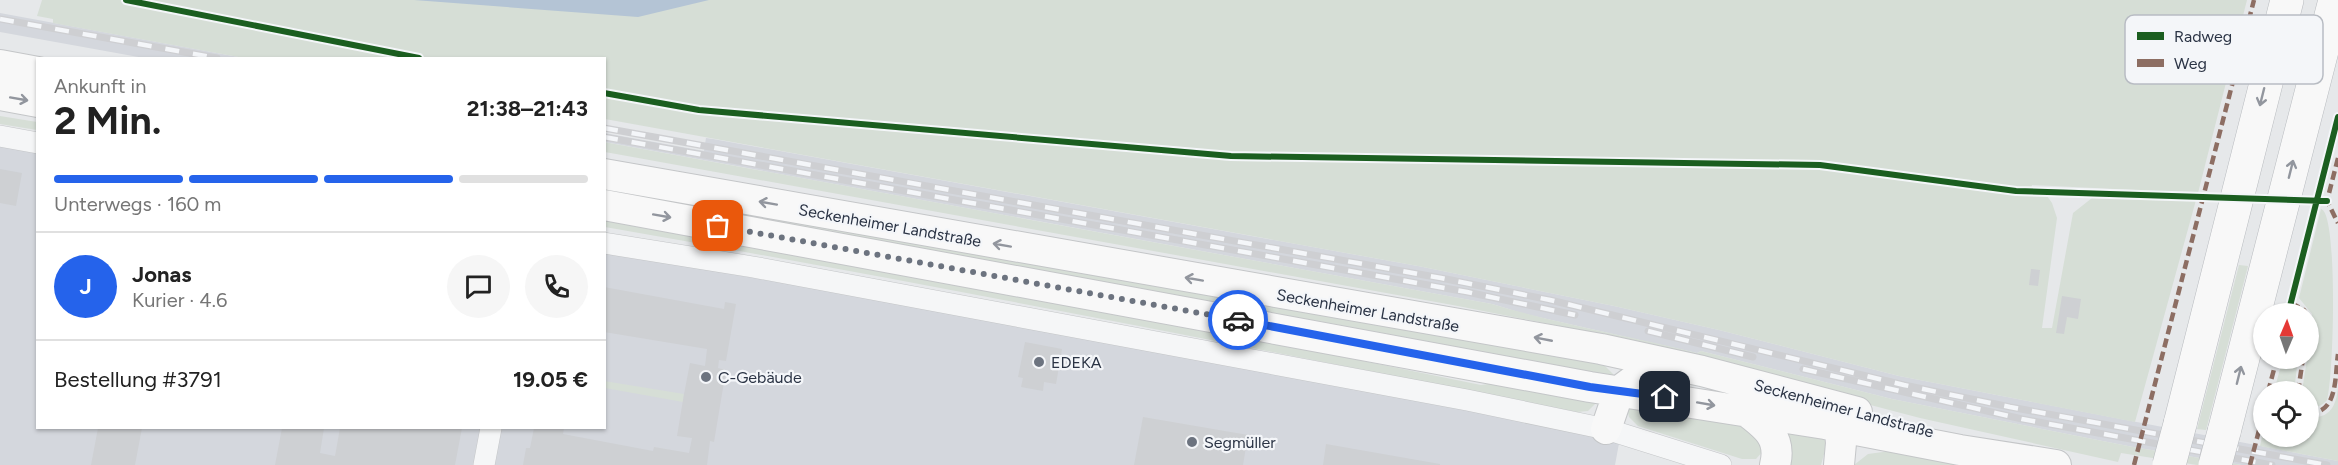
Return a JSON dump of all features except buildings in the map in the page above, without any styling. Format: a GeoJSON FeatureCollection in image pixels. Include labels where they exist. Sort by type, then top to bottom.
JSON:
{"type":"FeatureCollection","features":[{"type":"Feature","properties":{"kind":"highway"},"geometry":{"type":"LineString","coordinates":[[2283,15],[2287,0]]}},
{"type":"Feature","properties":{"kind":"highway"},"geometry":{"type":"LineString","coordinates":[[2323,46],[2335,0]]}},
{"type":"Feature","properties":{"kind":"highway"},"geometry":{"type":"LineString","coordinates":[[2169,465],[2266,84]]}},
{"type":"Feature","properties":{"kind":"highway"},"geometry":{"type":"LineString","coordinates":[[2215,465],[2313,84]]}},
{"type":"Feature","properties":{"kind":"main road"},"geometry":{"type":"LineString","coordinates":[[0,65],[36,72]]}},
{"type":"Feature","properties":{"kind":"main road"},"geometry":{"type":"LineString","coordinates":[[0,95],[36,102]]}},
{"type":"Feature","properties":{"kind":"main road","name":"Seckenheimer Landstraße"},"geometry":{"type":"LineString","coordinates":[[606,174],[1455,325],[1530,336],[1702,371],[1839,417],[1889,437],[2056,465]]}},
{"type":"Feature","properties":{"kind":"main road","name":"Seckenheimer Landstraße"},"geometry":{"type":"LineString","coordinates":[[606,205],[1619,391],[1746,411],[1839,417],[1951,437],[2019,458]]}},
{"type":"Feature","properties":{"kind":"main road"},"geometry":{"type":"LineString","coordinates":[[1606,429],[1619,391],[1629,382],[1650,375],[1702,371]]}},
{"type":"Feature","properties":{"kind":"main road"},"geometry":{"type":"LineString","coordinates":[[1746,411],[1767,427],[1773,435],[1777,453],[1775,465]]}},
{"type":"Feature","properties":{"kind":"main road"},"geometry":{"type":"LineString","coordinates":[[1839,417],[1839,464]]}},
{"type":"Feature","properties":{"kind":"main road"},"geometry":{"type":"LineString","coordinates":[[1839,464],[1865,446],[1889,437]]}},
{"type":"Feature","properties":{"kind":"street"},"geometry":{"type":"LineString","coordinates":[[0,136],[36,143]]}},
{"type":"Feature","properties":{"kind":"street"},"geometry":{"type":"LineString","coordinates":[[606,243],[753,267],[1467,400],[1606,429],[1721,465]]}},
{"type":"Feature","properties":{"kind":"street"},"geometry":{"type":"LineString","coordinates":[[484,465],[491,429]]}},
{"type":"Feature","properties":{"kind":"shaded area"},"geometry":{"type":"Polygon","coordinates":[[[42,0],[2247,0],[2243,15],[2125,15],[2125,84],[2226,84],[2198,193],[2032,185],[2030,194],[2047,196],[2057,218],[2042,328],[2052,328],[2073,213],[2092,198],[2196,200],[2135,422],[1899,376],[1719,330],[1418,266],[606,119],[606,57],[239,57],[53,23],[53,19],[37,16],[42,0]]]}},
{"type":"Feature","properties":{"kind":"shaded area"},"geometry":{"type":"Polygon","coordinates":[[[0,13],[239,57],[138,57],[0,32],[0,13]]]}},
{"type":"Feature","properties":{"kind":"shaded area"},"geometry":{"type":"Polygon","coordinates":[[[0,116],[36,122],[36,130],[0,124],[0,116]]]}},
{"type":"Feature","properties":{"kind":"shaded area"},"geometry":{"type":"Polygon","coordinates":[[[606,133],[704,151],[706,138],[713,139],[1418,266],[1719,330],[1899,376],[2253,445],[2253,447],[2266,447],[2338,461],[2338,465],[2242,465],[2133,447],[1892,399],[1701,351],[1697,353],[1525,314],[1492,304],[606,142],[606,133]]]}},
{"type":"Feature","properties":{"kind":"shaded area"},"geometry":{"type":"Polygon","coordinates":[[[0,142],[36,149],[36,429],[606,429],[606,252],[920,307],[1620,438],[1615,465],[0,465],[0,142]]]}},
{"type":"Feature","properties":{"kind":"shaded area"},"geometry":{"type":"Polygon","coordinates":[[[606,142],[1492,304],[1697,353],[1701,351],[1892,399],[2133,447],[2242,465],[2197,465],[2121,453],[2118,462],[1920,418],[1595,333],[1458,306],[606,152],[606,142]]]}},
{"type":"Feature","properties":{"kind":"shaded area"},"geometry":{"type":"Polygon","coordinates":[[[606,185],[1497,343],[1604,365],[1616,377],[606,193],[606,185]]]}},
{"type":"Feature","properties":{"kind":"shaded area"},"geometry":{"type":"Polygon","coordinates":[[[2321,209],[2326,217],[2330,237],[2333,329],[2327,400],[2319,406],[2319,381],[2304,381],[2305,369],[2319,369],[2319,303],[2303,303],[2299,298],[2321,209]]]}},
{"type":"Feature","properties":{"kind":"shaded area"},"geometry":{"type":"Polygon","coordinates":[[[606,219],[1226,333],[1481,385],[1504,382],[1600,399],[1588,411],[1577,412],[1213,340],[606,227],[606,219]]]}},
{"type":"Feature","properties":{"kind":"shaded area"},"geometry":{"type":"Polygon","coordinates":[[[2239,265],[2248,266],[2206,430],[2197,429],[2239,265]]]}},
{"type":"Feature","properties":{"kind":"shaded area"},"geometry":{"type":"Polygon","coordinates":[[[2280,369],[2297,369],[2295,381],[2277,381],[2280,369]]]}},
{"type":"Feature","properties":{"kind":"shaded area"},"geometry":{"type":"Polygon","coordinates":[[[606,381],[684,394],[683,402],[606,388],[606,381]]]}},
{"type":"Feature","properties":{"kind":"shaded area"},"geometry":{"type":"Polygon","coordinates":[[[2338,388],[2338,461],[2265,447],[2319,447],[2319,416],[2326,414],[2335,401],[2338,388]]]}},
{"type":"Feature","properties":{"kind":"shaded area"},"geometry":{"type":"Polygon","coordinates":[[[1626,404],[1753,425],[1763,451],[1756,459],[1742,459],[1638,426],[1629,417],[1626,404]]]}},
{"type":"Feature","properties":{"kind":"shaded area"},"geometry":{"type":"Polygon","coordinates":[[[1831,429],[1821,465],[1784,465],[1782,432],[1831,429]]]}},
{"type":"Feature","properties":{"kind":"shaded area"},"geometry":{"type":"Polygon","coordinates":[[[1890,451],[1985,465],[1854,465],[1868,454],[1890,451]]]}},
{"type":"Feature","properties":{"kind":"water"},"geometry":{"type":"Polygon","coordinates":[[[414,0],[709,0],[638,17],[414,0]]]}},
{"type":"Feature","properties":{"kind":"railway"},"geometry":{"type":"LineString","coordinates":[[0,19],[211,57]]}},
{"type":"Feature","properties":{"kind":"railway"},"geometry":{"type":"LineString","coordinates":[[606,128],[1441,278],[1550,300],[1904,385],[2010,407],[2327,465]]}},
{"type":"Feature","properties":{"kind":"railway"},"geometry":{"type":"LineString","coordinates":[[606,137],[1467,292],[1575,315]]}},
{"type":"Feature","properties":{"kind":"railway"},"geometry":{"type":"LineString","coordinates":[[1648,331],[1753,357]]}},
{"type":"Feature","properties":{"kind":"railway"},"geometry":{"type":"LineString","coordinates":[[1803,369],[2022,419],[2272,465]]}},
{"type":"Feature","properties":{"kind":"marked path"},"geometry":{"type":"LineString","coordinates":[[2250,15],[2254,0]]}},
{"type":"Feature","properties":{"kind":"marked path"},"geometry":{"type":"LineString","coordinates":[[2134,465],[2232,84]]}},
{"type":"Feature","properties":{"kind":"marked path"},"geometry":{"type":"LineString","coordinates":[[2338,158],[2327,201],[2338,223]]}},
{"type":"Feature","properties":{"kind":"marked path"},"geometry":{"type":"LineString","coordinates":[[2319,411],[2325,408],[2333,392],[2338,354]]}},
{"type":"Feature","properties":{"kind":"marked path"},"geometry":{"type":"LineString","coordinates":[[2271,381],[2274,369]]}},
{"type":"Feature","properties":{"kind":"marked path"},"geometry":{"type":"LineString","coordinates":[[2300,381],[2301,369]]}},
{"type":"Feature","properties":{"kind":"marked path"},"geometry":{"type":"LineString","coordinates":[[2250,465],[2255,447]]}},
{"type":"Feature","properties":{"kind":"cycle path"},"geometry":{"type":"LineString","coordinates":[[126,0],[414,57]]}},
{"type":"Feature","properties":{"kind":"cycle path"},"geometry":{"type":"LineString","coordinates":[[606,93],[699,110],[1231,156],[1820,165],[2016,191],[2327,201]]}},
{"type":"Feature","properties":{"kind":"cycle path"},"geometry":{"type":"LineString","coordinates":[[2291,303],[2338,117]]}},
{"type":"Feature","properties":{"kind":"way so far"},"geometry":{"type":"LineString","coordinates":[[718,226],[1238,320]]}},
{"type":"Feature","properties":{"kind":"place","name":"EDEKA"},"geometry":{"type":"Point","coordinates":[1039,362]}},
{"type":"Feature","properties":{"kind":"place","name":"C-Gebäude"},"geometry":{"type":"Point","coordinates":[706,377]}},
{"type":"Feature","properties":{"kind":"place","name":"Segmüller"},"geometry":{"type":"Point","coordinates":[1192,442]}},
{"type":"Feature","properties":{"kind":"route"},"geometry":{"type":"LineString","coordinates":[[1238,320],[1590,387],[1665,397]]}}]}
